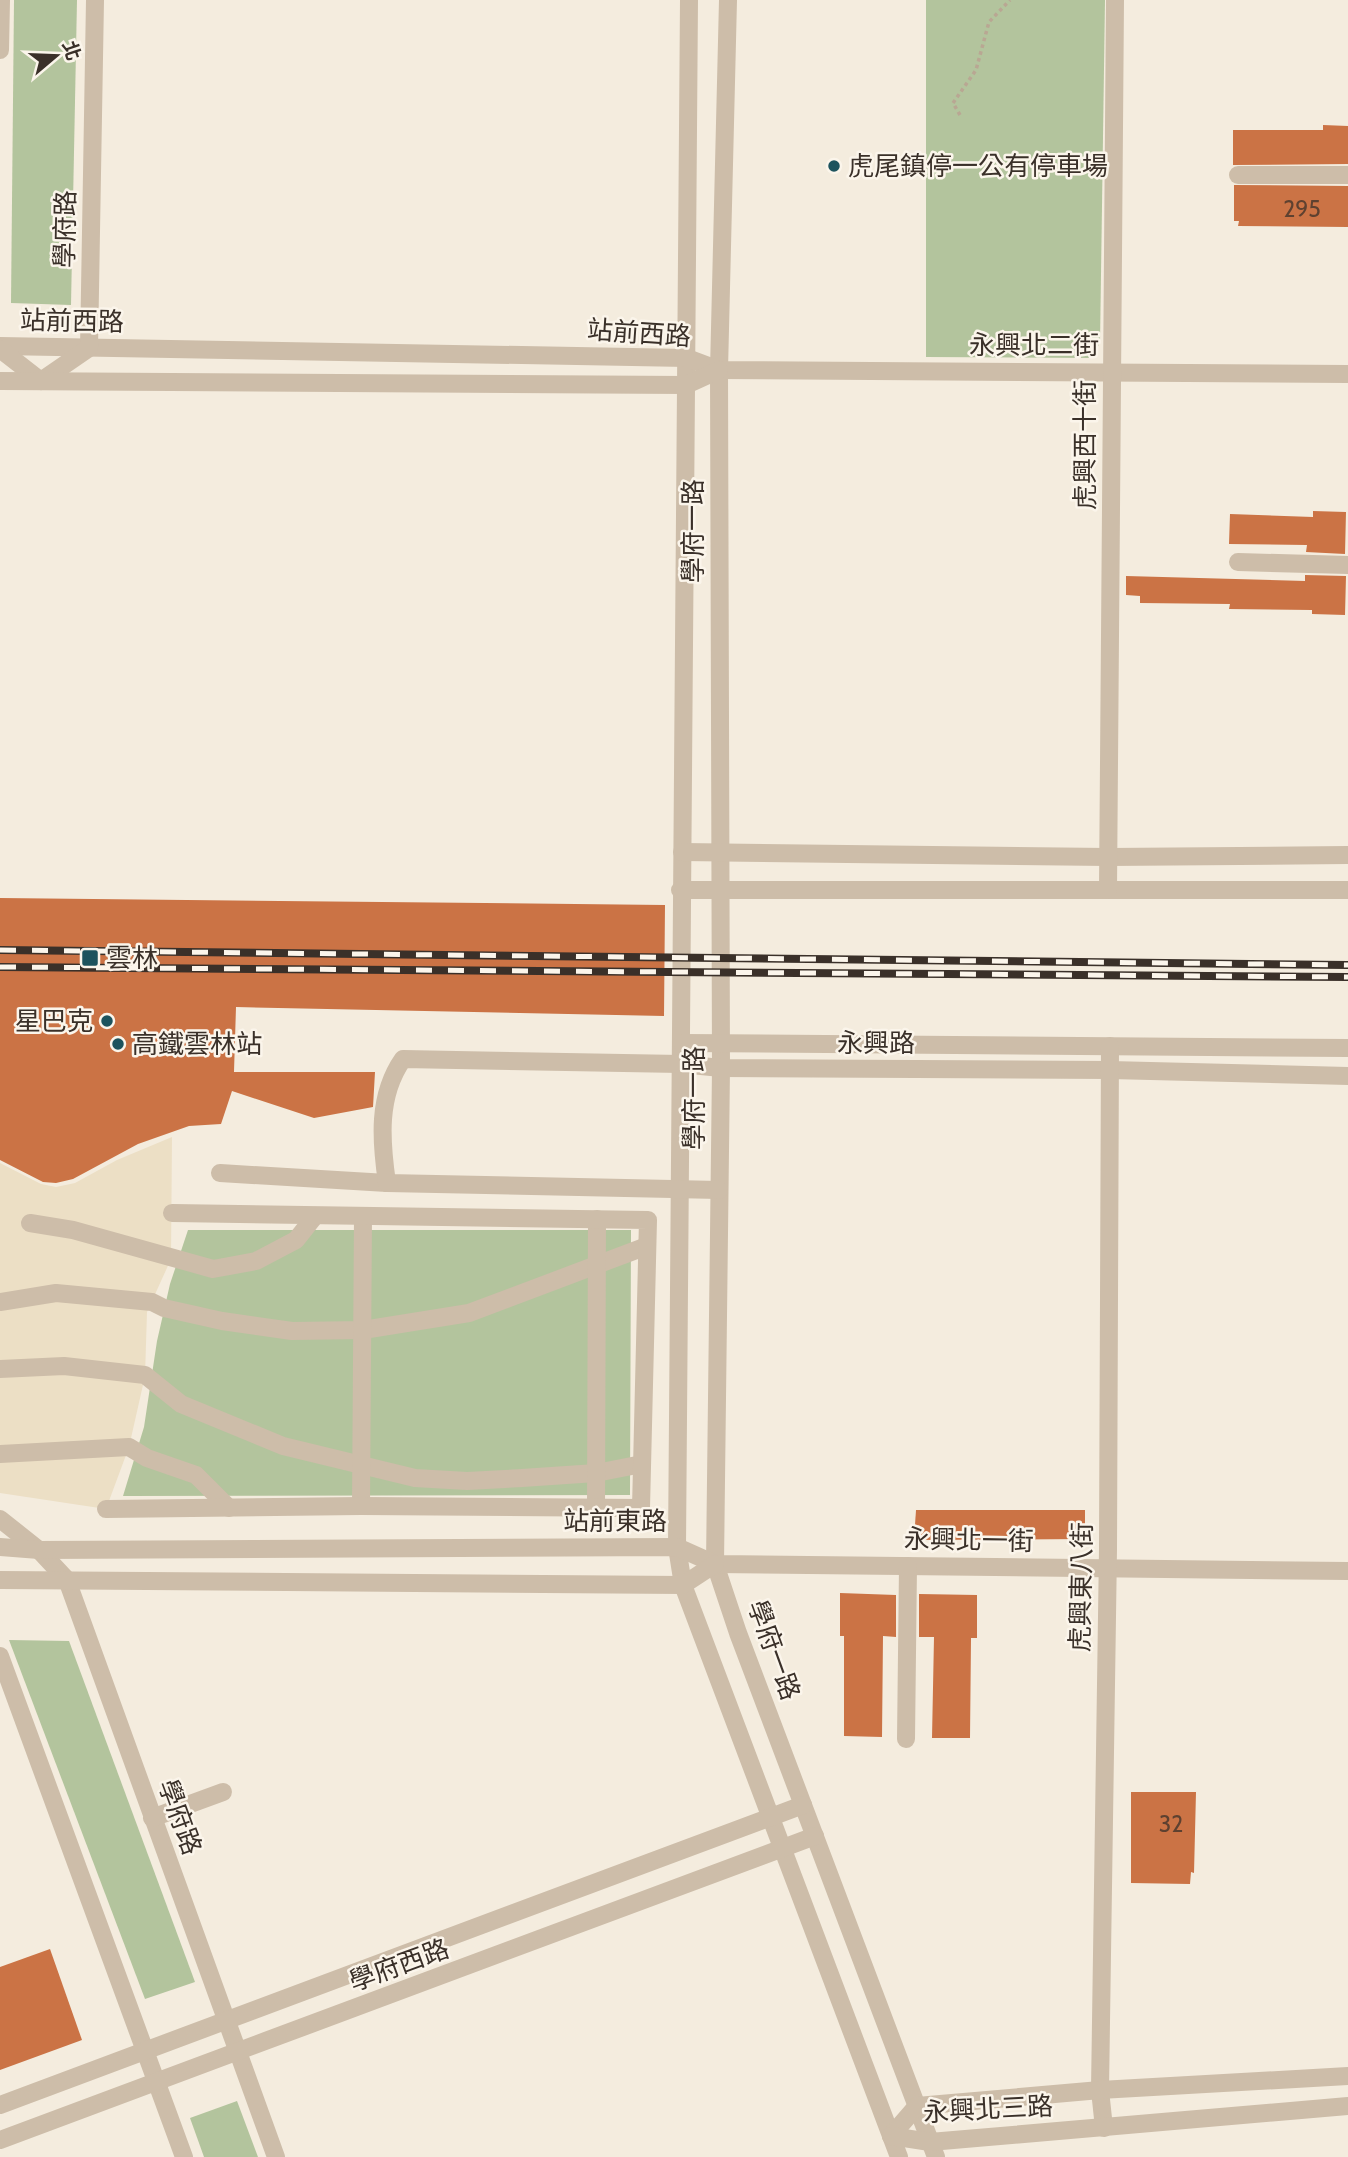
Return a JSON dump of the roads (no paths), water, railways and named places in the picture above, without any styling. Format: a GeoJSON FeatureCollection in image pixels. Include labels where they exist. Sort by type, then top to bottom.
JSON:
{"type":"FeatureCollection","features":[{"type":"Feature","properties":{"kind":"street"},"geometry":{"type":"LineString","coordinates":[[0,50],[1,0]]}},
{"type":"Feature","properties":{"kind":"street","name":"學府路"},"geometry":{"type":"LineString","coordinates":[[89,348],[95,0]]}},
{"type":"Feature","properties":{"kind":"street","name":"學府一路"},"geometry":{"type":"LineString","coordinates":[[689,0],[677,1547],[683,1585],[769,1819],[899,2157]]}},
{"type":"Feature","properties":{"kind":"street","name":"學府一路"},"geometry":{"type":"LineString","coordinates":[[728,0],[719,370],[721,1068],[715,1564],[933,2150]]}},
{"type":"Feature","properties":{"kind":"street","name":"虎興西十街"},"geometry":{"type":"LineString","coordinates":[[1108,890],[1115,0]]}},
{"type":"Feature","properties":{"kind":"street"},"geometry":{"type":"LineString","coordinates":[[1238,175],[1348,176]]}},
{"type":"Feature","properties":{"kind":"street"},"geometry":{"type":"LineString","coordinates":[[0,347],[41,381],[89,348]]}},
{"type":"Feature","properties":{"kind":"street","name":"站前西路"},"geometry":{"type":"LineString","coordinates":[[0,347],[687,358],[719,370]]}},
{"type":"Feature","properties":{"kind":"street","name":"站前西路"},"geometry":{"type":"LineString","coordinates":[[0,381],[686,385],[719,370]]}},
{"type":"Feature","properties":{"kind":"street","name":"永興北二街"},"geometry":{"type":"LineString","coordinates":[[719,370],[1348,374]]}},
{"type":"Feature","properties":{"kind":"street"},"geometry":{"type":"LineString","coordinates":[[1238,562],[1348,565]]}},
{"type":"Feature","properties":{"kind":"street"},"geometry":{"type":"LineString","coordinates":[[682,852],[1108,857],[1348,855]]}},
{"type":"Feature","properties":{"kind":"street"},"geometry":{"type":"LineString","coordinates":[[680,890],[1348,890]]}},
{"type":"Feature","properties":{"kind":"street","name":"永興路"},"geometry":{"type":"LineString","coordinates":[[682,1043],[1348,1048]]}},
{"type":"Feature","properties":{"kind":"street","name":"虎興東八街"},"geometry":{"type":"LineString","coordinates":[[1104,2128],[1100,2090],[1108,1568],[1110,1046]]}},
{"type":"Feature","properties":{"kind":"street","name":"永興路"},"geometry":{"type":"LineString","coordinates":[[387,1183],[382,1145],[384,1108],[392,1076],[403,1059],[721,1068],[1110,1070],[1348,1076]]}},
{"type":"Feature","properties":{"kind":"street"},"geometry":{"type":"LineString","coordinates":[[220,1173],[387,1183],[719,1190]]}},
{"type":"Feature","properties":{"kind":"street"},"geometry":{"type":"LineString","coordinates":[[106,1509],[361,1506],[641,1508],[648,1220],[172,1213]]}},
{"type":"Feature","properties":{"kind":"street"},"geometry":{"type":"LineString","coordinates":[[30,1223],[73,1230],[212,1269],[256,1261],[296,1240],[315,1216]]}},
{"type":"Feature","properties":{"kind":"street"},"geometry":{"type":"LineString","coordinates":[[361,1506],[363,1217]]}},
{"type":"Feature","properties":{"kind":"street"},"geometry":{"type":"LineString","coordinates":[[596,1508],[597,1219]]}},
{"type":"Feature","properties":{"kind":"street"},"geometry":{"type":"LineString","coordinates":[[0,1302],[56,1293],[152,1302],[164,1308],[222,1321],[292,1331],[363,1329],[469,1313],[597,1268],[647,1246]]}},
{"type":"Feature","properties":{"kind":"street"},"geometry":{"type":"LineString","coordinates":[[0,1369],[64,1366],[145,1376],[181,1404],[283,1446],[415,1478],[467,1481],[596,1473],[642,1464]]}},
{"type":"Feature","properties":{"kind":"street"},"geometry":{"type":"LineString","coordinates":[[0,1454],[129,1447],[147,1458],[196,1475],[229,1508]]}},
{"type":"Feature","properties":{"kind":"street","name":"學府路"},"geometry":{"type":"LineString","coordinates":[[0,1519],[39,1550],[67,1580],[276,2157]]}},
{"type":"Feature","properties":{"kind":"street","name":"站前東路"},"geometry":{"type":"LineString","coordinates":[[0,1547],[39,1550],[677,1547],[715,1564]]}},
{"type":"Feature","properties":{"kind":"street"},"geometry":{"type":"LineString","coordinates":[[0,1580],[683,1585],[715,1564]]}},
{"type":"Feature","properties":{"kind":"street","name":"永興北一街"},"geometry":{"type":"LineString","coordinates":[[715,1564],[1348,1571]]}},
{"type":"Feature","properties":{"kind":"street"},"geometry":{"type":"LineString","coordinates":[[906,1739],[908,1566]]}},
{"type":"Feature","properties":{"kind":"street"},"geometry":{"type":"LineString","coordinates":[[0,1656],[184,2157]]}},
{"type":"Feature","properties":{"kind":"street"},"geometry":{"type":"LineString","coordinates":[[152,1818],[223,1792]]}},
{"type":"Feature","properties":{"kind":"street","name":"學府西路"},"geometry":{"type":"LineString","coordinates":[[0,2105],[803,1805]]}},
{"type":"Feature","properties":{"kind":"street","name":"學府西路"},"geometry":{"type":"LineString","coordinates":[[0,2140],[815,1836]]}},
{"type":"Feature","properties":{"kind":"street","name":"永興北三路"},"geometry":{"type":"LineString","coordinates":[[1348,2076],[1100,2090],[918,2106],[891,2136],[933,2150],[1104,2128],[1348,2106]]}},
{"type":"Feature","properties":{"kind":"railway"},"geometry":{"type":"LineString","coordinates":[[0,950],[1348,965]]}},
{"type":"Feature","properties":{"kind":"railway"},"geometry":{"type":"LineString","coordinates":[[0,967],[1348,977]]}},
{"type":"Feature","properties":{"kind":"place","name":"虎尾鎮停一公有停車場"},"geometry":{"type":"Point","coordinates":[834,166]}},
{"type":"Feature","properties":{"kind":"place","name":"雲林"},"geometry":{"type":"Point","coordinates":[90,958]}},
{"type":"Feature","properties":{"kind":"place","name":"星巴克"},"geometry":{"type":"Point","coordinates":[107,1021]}},
{"type":"Feature","properties":{"kind":"place","name":"高鐵雲林站"},"geometry":{"type":"Point","coordinates":[118,1044]}}]}
